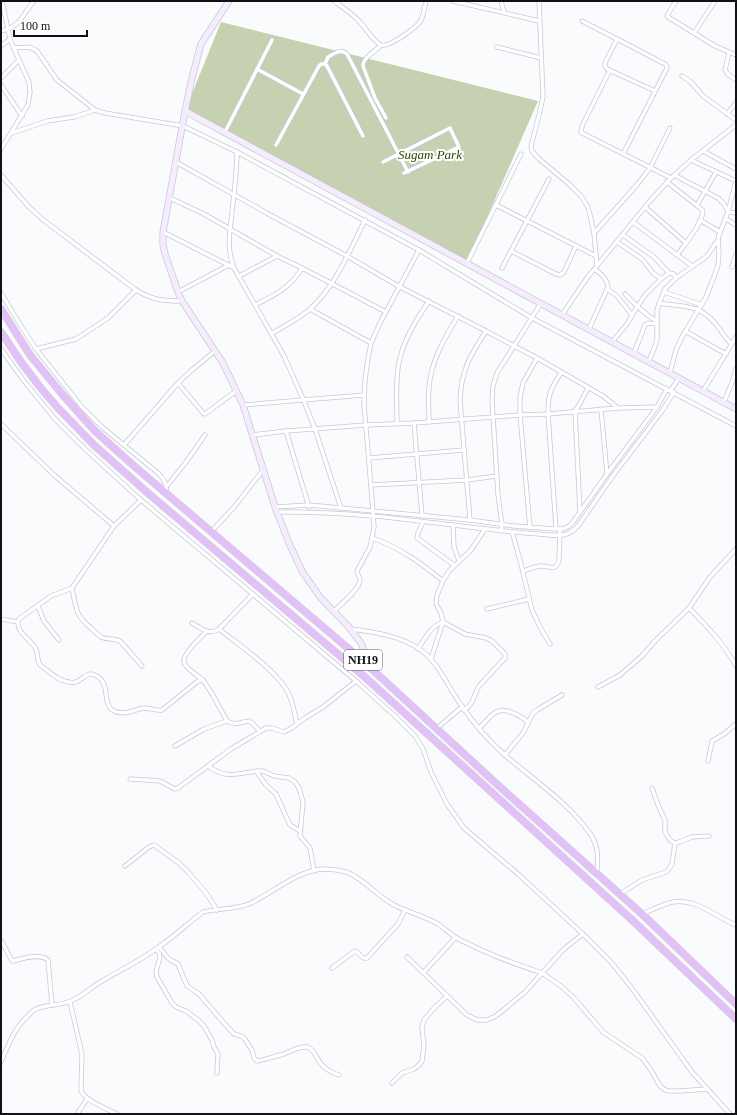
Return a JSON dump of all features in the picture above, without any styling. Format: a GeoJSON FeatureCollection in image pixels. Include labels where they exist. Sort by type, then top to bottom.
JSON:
{"type":"FeatureCollection","features":[{"type":"Feature","properties":{"kind":"highway","name":"NH19"},"geometry":{"type":"LineString","coordinates":[[1,309],[30,355],[78,414],[108,443],[166,490],[211,532],[363,661],[436,729],[642,914],[736,1004]]}},
{"type":"Feature","properties":{"kind":"highway","name":"NH19"},"geometry":{"type":"LineString","coordinates":[[1,332],[21,362],[48,396],[67,418],[95,446],[149,494],[366,678],[620,909],[736,1019]]}},
{"type":"Feature","properties":{"kind":"street"},"geometry":{"type":"LineString","coordinates":[[1,149],[28,105],[30,92],[29,82],[10,39],[2,1]]}},
{"type":"Feature","properties":{"kind":"street"},"geometry":{"type":"LineString","coordinates":[[1,31],[17,24],[34,1]]}},
{"type":"Feature","properties":{"kind":"street"},"geometry":{"type":"LineString","coordinates":[[228,1],[201,44],[185,111],[163,232],[163,245],[182,301],[223,363],[243,405],[263,470],[289,544],[302,571],[320,597],[351,629],[362,643],[364,648],[363,661]]}},
{"type":"Feature","properties":{"kind":"street"},"geometry":{"type":"LineString","coordinates":[[334,1],[359,21],[378,44],[385,46],[389,45],[417,25],[423,15],[426,1]]}},
{"type":"Feature","properties":{"kind":"street"},"geometry":{"type":"LineString","coordinates":[[453,1],[539,21]]}},
{"type":"Feature","properties":{"kind":"street"},"geometry":{"type":"LineString","coordinates":[[501,1],[504,12]]}},
{"type":"Feature","properties":{"kind":"street"},"geometry":{"type":"LineString","coordinates":[[539,1],[543,97],[540,116],[532,138],[531,146],[532,151],[538,158],[570,184],[581,196],[588,207],[594,233],[596,268],[604,277],[608,289],[589,329]]}},
{"type":"Feature","properties":{"kind":"street"},"geometry":{"type":"LineString","coordinates":[[676,1],[667,16],[715,46],[736,55]]}},
{"type":"Feature","properties":{"kind":"street"},"geometry":{"type":"LineString","coordinates":[[694,33],[715,1]]}},
{"type":"Feature","properties":{"kind":"street"},"geometry":{"type":"LineString","coordinates":[[582,21],[667,66],[623,154]]}},
{"type":"Feature","properties":{"kind":"street"},"geometry":{"type":"LineString","coordinates":[[1,46],[10,39]]}},
{"type":"Feature","properties":{"kind":"street"},"geometry":{"type":"LineString","coordinates":[[617,39],[605,63],[606,68],[655,91]]}},
{"type":"Feature","properties":{"kind":"street"},"geometry":{"type":"LineString","coordinates":[[225,132],[272,40]]}},
{"type":"Feature","properties":{"kind":"street"},"geometry":{"type":"LineString","coordinates":[[382,45],[366,58],[363,62],[363,66],[375,98],[386,118]]}},
{"type":"Feature","properties":{"kind":"street"},"geometry":{"type":"LineString","coordinates":[[14,48],[31,47],[37,51],[57,80],[95,110],[183,126],[237,152],[419,250],[532,318],[736,426]]}},
{"type":"Feature","properties":{"kind":"street"},"geometry":{"type":"LineString","coordinates":[[497,47],[541,58]]}},
{"type":"Feature","properties":{"kind":"street"},"geometry":{"type":"LineString","coordinates":[[325,64],[328,57],[334,54],[341,51],[344,51],[347,54],[398,154],[406,173],[460,147],[450,128],[398,154],[383,162]]}},
{"type":"Feature","properties":{"kind":"street"},"geometry":{"type":"LineString","coordinates":[[729,53],[725,70],[736,80]]}},
{"type":"Feature","properties":{"kind":"street"},"geometry":{"type":"LineString","coordinates":[[1,78],[19,60]]}},
{"type":"Feature","properties":{"kind":"street"},"geometry":{"type":"LineString","coordinates":[[276,145],[319,66],[321,64],[325,64]]}},
{"type":"Feature","properties":{"kind":"street"},"geometry":{"type":"LineString","coordinates":[[325,64],[363,136]]}},
{"type":"Feature","properties":{"kind":"street"},"geometry":{"type":"LineString","coordinates":[[257,69],[303,94]]}},
{"type":"Feature","properties":{"kind":"street"},"geometry":{"type":"LineString","coordinates":[[610,70],[582,126],[581,132],[650,168],[704,191],[722,201],[728,212]]}},
{"type":"Feature","properties":{"kind":"street"},"geometry":{"type":"LineString","coordinates":[[682,76],[691,82],[703,96],[736,120]]}},
{"type":"Feature","properties":{"kind":"street"},"geometry":{"type":"LineString","coordinates":[[1,85],[22,116]]}},
{"type":"Feature","properties":{"kind":"street"},"geometry":{"type":"LineString","coordinates":[[727,114],[736,103]]}},
{"type":"Feature","properties":{"kind":"street"},"geometry":{"type":"LineString","coordinates":[[11,134],[47,121],[74,117],[95,110]]}},
{"type":"Feature","properties":{"kind":"street"},"geometry":{"type":"LineString","coordinates":[[185,111],[736,409]]}},
{"type":"Feature","properties":{"kind":"street"},"geometry":{"type":"LineString","coordinates":[[562,315],[572,299],[596,268],[667,182],[703,150],[736,125]]}},
{"type":"Feature","properties":{"kind":"street"},"geometry":{"type":"LineString","coordinates":[[594,233],[650,168],[670,128]]}},
{"type":"Feature","properties":{"kind":"street"},"geometry":{"type":"LineString","coordinates":[[703,150],[736,169]]}},
{"type":"Feature","properties":{"kind":"street"},"geometry":{"type":"LineString","coordinates":[[237,152],[228,244],[230,258],[234,268],[284,356],[304,401],[315,429],[341,508]]}},
{"type":"Feature","properties":{"kind":"street"},"geometry":{"type":"LineString","coordinates":[[467,263],[521,154]]}},
{"type":"Feature","properties":{"kind":"street"},"geometry":{"type":"LineString","coordinates":[[649,361],[656,346],[656,310],[664,292],[676,278],[707,256],[718,240],[726,219],[736,181],[691,160]]}},
{"type":"Feature","properties":{"kind":"street"},"geometry":{"type":"LineString","coordinates":[[176,162],[347,256],[400,287],[537,358],[603,396],[618,408]]}},
{"type":"Feature","properties":{"kind":"street"},"geometry":{"type":"LineString","coordinates":[[697,205],[716,172]]}},
{"type":"Feature","properties":{"kind":"street"},"geometry":{"type":"LineString","coordinates":[[1,175],[28,206],[42,219],[136,290],[158,300],[182,301]]}},
{"type":"Feature","properties":{"kind":"street"},"geometry":{"type":"LineString","coordinates":[[502,268],[549,179]]}},
{"type":"Feature","properties":{"kind":"street"},"geometry":{"type":"LineString","coordinates":[[667,182],[703,211],[700,220],[677,255]]}},
{"type":"Feature","properties":{"kind":"street"},"geometry":{"type":"LineString","coordinates":[[170,198],[204,214],[277,256],[386,312]]}},
{"type":"Feature","properties":{"kind":"street"},"geometry":{"type":"LineString","coordinates":[[496,205],[596,256]]}},
{"type":"Feature","properties":{"kind":"street"},"geometry":{"type":"LineString","coordinates":[[646,207],[686,243]]}},
{"type":"Feature","properties":{"kind":"street"},"geometry":{"type":"LineString","coordinates":[[728,212],[736,213]]}},
{"type":"Feature","properties":{"kind":"street"},"geometry":{"type":"LineString","coordinates":[[726,219],[736,224]]}},
{"type":"Feature","properties":{"kind":"street"},"geometry":{"type":"LineString","coordinates":[[271,334],[310,309],[332,284],[365,220]]}},
{"type":"Feature","properties":{"kind":"street"},"geometry":{"type":"LineString","coordinates":[[700,220],[720,232]]}},
{"type":"Feature","properties":{"kind":"street"},"geometry":{"type":"LineString","coordinates":[[633,222],[692,266]]}},
{"type":"Feature","properties":{"kind":"street"},"geometry":{"type":"LineString","coordinates":[[163,232],[234,268]]}},
{"type":"Feature","properties":{"kind":"street"},"geometry":{"type":"LineString","coordinates":[[623,234],[654,257],[669,273],[674,274],[676,278]]}},
{"type":"Feature","properties":{"kind":"street"},"geometry":{"type":"LineString","coordinates":[[670,373],[676,350],[685,331],[702,305],[711,285],[718,265],[720,252],[718,240]]}},
{"type":"Feature","properties":{"kind":"street"},"geometry":{"type":"LineString","coordinates":[[617,242],[642,259],[653,273],[661,279]]}},
{"type":"Feature","properties":{"kind":"street"},"geometry":{"type":"LineString","coordinates":[[511,250],[560,275],[564,272],[576,246]]}},
{"type":"Feature","properties":{"kind":"street"},"geometry":{"type":"LineString","coordinates":[[334,611],[348,599],[358,585],[360,580],[357,571],[370,548],[372,538],[374,517],[364,404],[365,380],[371,342],[419,250]]}},
{"type":"Feature","properties":{"kind":"street"},"geometry":{"type":"LineString","coordinates":[[732,267],[736,254]]}},
{"type":"Feature","properties":{"kind":"street"},"geometry":{"type":"LineString","coordinates":[[239,276],[277,256]]}},
{"type":"Feature","properties":{"kind":"street"},"geometry":{"type":"LineString","coordinates":[[178,292],[229,266]]}},
{"type":"Feature","properties":{"kind":"street"},"geometry":{"type":"LineString","coordinates":[[255,305],[286,288],[302,268]]}},
{"type":"Feature","properties":{"kind":"street"},"geometry":{"type":"LineString","coordinates":[[612,342],[622,332],[646,294],[669,273]]}},
{"type":"Feature","properties":{"kind":"street"},"geometry":{"type":"LineString","coordinates":[[608,289],[617,296],[632,315]]}},
{"type":"Feature","properties":{"kind":"street"},"geometry":{"type":"LineString","coordinates":[[36,349],[76,339],[108,318],[136,290]]}},
{"type":"Feature","properties":{"kind":"street"},"geometry":{"type":"LineString","coordinates":[[664,292],[702,305]]}},
{"type":"Feature","properties":{"kind":"street"},"geometry":{"type":"LineString","coordinates":[[1,293],[36,349],[82,407],[102,427],[158,473],[162,477],[166,490]]}},
{"type":"Feature","properties":{"kind":"street"},"geometry":{"type":"LineString","coordinates":[[625,294],[637,307],[657,322]]}},
{"type":"Feature","properties":{"kind":"street"},"geometry":{"type":"LineString","coordinates":[[397,423],[396,385],[399,361],[406,339],[429,301]]}},
{"type":"Feature","properties":{"kind":"street"},"geometry":{"type":"LineString","coordinates":[[501,531],[502,525],[492,400],[493,386],[497,373],[505,358],[541,303]]}},
{"type":"Feature","properties":{"kind":"street"},"geometry":{"type":"LineString","coordinates":[[659,303],[690,307],[699,310],[716,324],[723,336],[732,344]]}},
{"type":"Feature","properties":{"kind":"street"},"geometry":{"type":"LineString","coordinates":[[310,309],[371,342]]}},
{"type":"Feature","properties":{"kind":"street"},"geometry":{"type":"LineString","coordinates":[[429,422],[429,388],[432,370],[438,353],[458,316]]}},
{"type":"Feature","properties":{"kind":"street"},"geometry":{"type":"LineString","coordinates":[[634,353],[645,325],[648,323],[657,322]]}},
{"type":"Feature","properties":{"kind":"street"},"geometry":{"type":"LineString","coordinates":[[470,520],[461,420],[461,386],[466,367],[472,353],[486,331]]}},
{"type":"Feature","properties":{"kind":"street"},"geometry":{"type":"LineString","coordinates":[[685,331],[726,354]]}},
{"type":"Feature","properties":{"kind":"street"},"geometry":{"type":"LineString","coordinates":[[703,391],[736,336]]}},
{"type":"Feature","properties":{"kind":"street"},"geometry":{"type":"LineString","coordinates":[[1,349],[24,381],[55,419],[86,450],[141,500],[356,681],[415,736],[423,749],[431,772],[448,804],[464,828],[518,874],[611,962],[631,987],[692,1072],[730,1114]]}},
{"type":"Feature","properties":{"kind":"street"},"geometry":{"type":"LineString","coordinates":[[124,445],[178,383],[215,352]]}},
{"type":"Feature","properties":{"kind":"street"},"geometry":{"type":"LineString","coordinates":[[530,528],[520,415],[520,397],[523,383],[537,358]]}},
{"type":"Feature","properties":{"kind":"street"},"geometry":{"type":"LineString","coordinates":[[724,402],[736,368]]}},
{"type":"Feature","properties":{"kind":"street"},"geometry":{"type":"LineString","coordinates":[[523,571],[539,566],[553,568],[556,567],[559,560],[560,535],[558,529],[548,403],[552,385],[561,373]]}},
{"type":"Feature","properties":{"kind":"street"},"geometry":{"type":"LineString","coordinates":[[276,509],[309,505],[470,520],[530,528],[558,529],[569,526],[679,378]]}},
{"type":"Feature","properties":{"kind":"street"},"geometry":{"type":"LineString","coordinates":[[178,383],[205,414],[236,392]]}},
{"type":"Feature","properties":{"kind":"street"},"geometry":{"type":"LineString","coordinates":[[580,511],[575,411],[588,388]]}},
{"type":"Feature","properties":{"kind":"street"},"geometry":{"type":"LineString","coordinates":[[276,509],[374,517],[512,532],[565,535],[573,531],[578,526],[612,477],[662,411],[670,390]]}},
{"type":"Feature","properties":{"kind":"street"},"geometry":{"type":"LineString","coordinates":[[243,405],[364,395]]}},
{"type":"Feature","properties":{"kind":"street"},"geometry":{"type":"LineString","coordinates":[[253,435],[366,425],[461,420],[601,409],[657,407]]}},
{"type":"Feature","properties":{"kind":"street"},"geometry":{"type":"LineString","coordinates":[[601,409],[607,474]]}},
{"type":"Feature","properties":{"kind":"street"},"geometry":{"type":"LineString","coordinates":[[414,423],[422,516]]}},
{"type":"Feature","properties":{"kind":"street"},"geometry":{"type":"LineString","coordinates":[[1,424],[54,474],[114,526]]}},
{"type":"Feature","properties":{"kind":"street"},"geometry":{"type":"LineString","coordinates":[[286,431],[309,505],[309,512]]}},
{"type":"Feature","properties":{"kind":"street"},"geometry":{"type":"LineString","coordinates":[[166,490],[205,435]]}},
{"type":"Feature","properties":{"kind":"street"},"geometry":{"type":"LineString","coordinates":[[368,458],[464,450]]}},
{"type":"Feature","properties":{"kind":"street"},"geometry":{"type":"LineString","coordinates":[[211,532],[235,506],[263,470]]}},
{"type":"Feature","properties":{"kind":"street"},"geometry":{"type":"LineString","coordinates":[[371,485],[467,480],[497,476]]}},
{"type":"Feature","properties":{"kind":"street"},"geometry":{"type":"LineString","coordinates":[[18,622],[19,619],[55,594],[72,588],[114,526],[141,500]]}},
{"type":"Feature","properties":{"kind":"street"},"geometry":{"type":"LineString","coordinates":[[423,522],[417,538],[454,565]]}},
{"type":"Feature","properties":{"kind":"street"},"geometry":{"type":"LineString","coordinates":[[453,525],[454,546],[459,561]]}},
{"type":"Feature","properties":{"kind":"street"},"geometry":{"type":"LineString","coordinates":[[431,659],[443,622],[441,613],[436,604],[436,600],[443,581],[454,565],[471,550],[485,529]]}},
{"type":"Feature","properties":{"kind":"street"},"geometry":{"type":"LineString","coordinates":[[512,532],[532,610],[550,644]]}},
{"type":"Feature","properties":{"kind":"street"},"geometry":{"type":"LineString","coordinates":[[372,538],[386,543],[410,556],[443,581]]}},
{"type":"Feature","properties":{"kind":"street"},"geometry":{"type":"LineString","coordinates":[[598,687],[620,675],[642,656],[654,642],[689,608],[710,577],[736,549]]}},
{"type":"Feature","properties":{"kind":"street"},"geometry":{"type":"LineString","coordinates":[[72,588],[77,611],[81,620],[103,638],[116,639],[120,641],[142,666]]}},
{"type":"Feature","properties":{"kind":"street"},"geometry":{"type":"LineString","coordinates":[[192,623],[206,632],[215,632],[253,594]]}},
{"type":"Feature","properties":{"kind":"street"},"geometry":{"type":"LineString","coordinates":[[487,609],[529,598]]}},
{"type":"Feature","properties":{"kind":"street"},"geometry":{"type":"LineString","coordinates":[[38,606],[44,621],[59,640]]}},
{"type":"Feature","properties":{"kind":"street"},"geometry":{"type":"LineString","coordinates":[[689,608],[730,654],[736,666]]}},
{"type":"Feature","properties":{"kind":"street"},"geometry":{"type":"LineString","coordinates":[[1,620],[18,622]]}},
{"type":"Feature","properties":{"kind":"street"},"geometry":{"type":"LineString","coordinates":[[18,622],[21,632],[35,648],[40,665],[54,676],[63,680],[76,682],[91,673],[100,678],[105,685],[109,708],[117,712],[130,712],[144,708],[158,711],[162,710],[198,681],[203,680]]}},
{"type":"Feature","properties":{"kind":"street"},"geometry":{"type":"LineString","coordinates":[[418,649],[429,632],[437,624],[443,622],[465,634],[486,638],[506,656],[475,691],[472,703],[463,708],[436,729]]}},
{"type":"Feature","properties":{"kind":"street"},"geometry":{"type":"LineString","coordinates":[[219,629],[271,671],[288,693],[294,706],[297,724]]}},
{"type":"Feature","properties":{"kind":"street"},"geometry":{"type":"LineString","coordinates":[[351,629],[374,632],[409,643],[431,659],[463,708],[479,728],[505,755],[563,804],[581,822],[596,846],[598,858],[597,874]]}},
{"type":"Feature","properties":{"kind":"street"},"geometry":{"type":"LineString","coordinates":[[206,632],[189,650],[184,658],[186,666],[203,680],[229,723],[238,724],[249,721],[260,731]]}},
{"type":"Feature","properties":{"kind":"street"},"geometry":{"type":"LineString","coordinates":[[130,779],[160,781],[175,789],[178,788],[230,749],[260,731],[269,727],[284,732],[287,731],[323,707],[356,681]]}},
{"type":"Feature","properties":{"kind":"street"},"geometry":{"type":"LineString","coordinates":[[505,755],[523,733],[533,713],[562,695]]}},
{"type":"Feature","properties":{"kind":"street"},"geometry":{"type":"LineString","coordinates":[[479,728],[492,714],[498,711],[512,712],[528,722]]}},
{"type":"Feature","properties":{"kind":"street"},"geometry":{"type":"LineString","coordinates":[[175,746],[204,729],[227,721]]}},
{"type":"Feature","properties":{"kind":"street"},"geometry":{"type":"LineString","coordinates":[[708,761],[712,741],[724,734],[736,724]]}},
{"type":"Feature","properties":{"kind":"street"},"geometry":{"type":"LineString","coordinates":[[208,766],[220,773],[229,775],[263,771],[274,776],[289,778],[295,782],[299,788],[303,802],[300,836],[310,848],[314,871]]}},
{"type":"Feature","properties":{"kind":"street"},"geometry":{"type":"LineString","coordinates":[[256,771],[261,779],[276,794],[290,825],[300,831]]}},
{"type":"Feature","properties":{"kind":"street"},"geometry":{"type":"LineString","coordinates":[[652,788],[658,805],[666,820],[666,832],[671,841],[675,843],[692,837],[709,836]]}},
{"type":"Feature","properties":{"kind":"street"},"geometry":{"type":"LineString","coordinates":[[619,894],[642,880],[666,872],[672,864],[675,843]]}},
{"type":"Feature","properties":{"kind":"street"},"geometry":{"type":"LineString","coordinates":[[125,866],[149,847],[154,845],[189,872],[206,893],[217,910]]}},
{"type":"Feature","properties":{"kind":"street"},"geometry":{"type":"LineString","coordinates":[[1,1062],[20,1024],[26,1016],[35,1009],[70,1002],[158,948],[203,912],[241,907],[252,903],[292,879],[322,869],[346,872],[359,879],[384,899],[405,910],[422,916],[439,925],[456,937],[495,956],[542,973],[561,986],[574,998],[602,1032],[642,1058],[660,1086],[665,1090],[680,1091],[708,1089]]}},
{"type":"Feature","properties":{"kind":"street"},"geometry":{"type":"LineString","coordinates":[[642,914],[672,902],[685,901],[697,904],[726,921],[736,925]]}},
{"type":"Feature","properties":{"kind":"street"},"geometry":{"type":"LineString","coordinates":[[332,968],[355,951],[357,951],[363,958],[367,958],[398,924],[405,910]]}},
{"type":"Feature","properties":{"kind":"street"},"geometry":{"type":"LineString","coordinates":[[407,957],[467,1015],[477,1020],[487,1020],[496,1016],[525,992],[564,949],[583,934]]}},
{"type":"Feature","properties":{"kind":"street"},"geometry":{"type":"LineString","coordinates":[[423,974],[456,937]]}},
{"type":"Feature","properties":{"kind":"street"},"geometry":{"type":"LineString","coordinates":[[1,940],[11,959],[13,960],[29,957],[44,958],[48,960],[52,1005]]}},
{"type":"Feature","properties":{"kind":"street"},"geometry":{"type":"LineString","coordinates":[[158,948],[160,958],[156,971],[157,977],[172,1003],[186,1011],[204,1026],[218,1054],[217,1073]]}},
{"type":"Feature","properties":{"kind":"street"},"geometry":{"type":"LineString","coordinates":[[158,948],[169,959],[178,964],[187,986],[199,994],[234,1034],[244,1038],[257,1061],[284,1054],[298,1048],[306,1047],[312,1050],[322,1066],[339,1075]]}},
{"type":"Feature","properties":{"kind":"street"},"geometry":{"type":"LineString","coordinates":[[392,1083],[402,1073],[414,1069],[422,1061],[424,1045],[422,1028],[424,1020],[447,996]]}},
{"type":"Feature","properties":{"kind":"street"},"geometry":{"type":"LineString","coordinates":[[70,1002],[82,1054],[81,1091],[87,1099],[117,1114]]}},
{"type":"Feature","properties":{"kind":"street"},"geometry":{"type":"LineString","coordinates":[[77,1114],[87,1099]]}},
{"type":"Feature","properties":{"kind":"green space","name":"Sugam Park"},"geometry":{"type":"Polygon","coordinates":[[[221,22],[538,101],[467,263],[185,111],[221,22]]]}}]}
